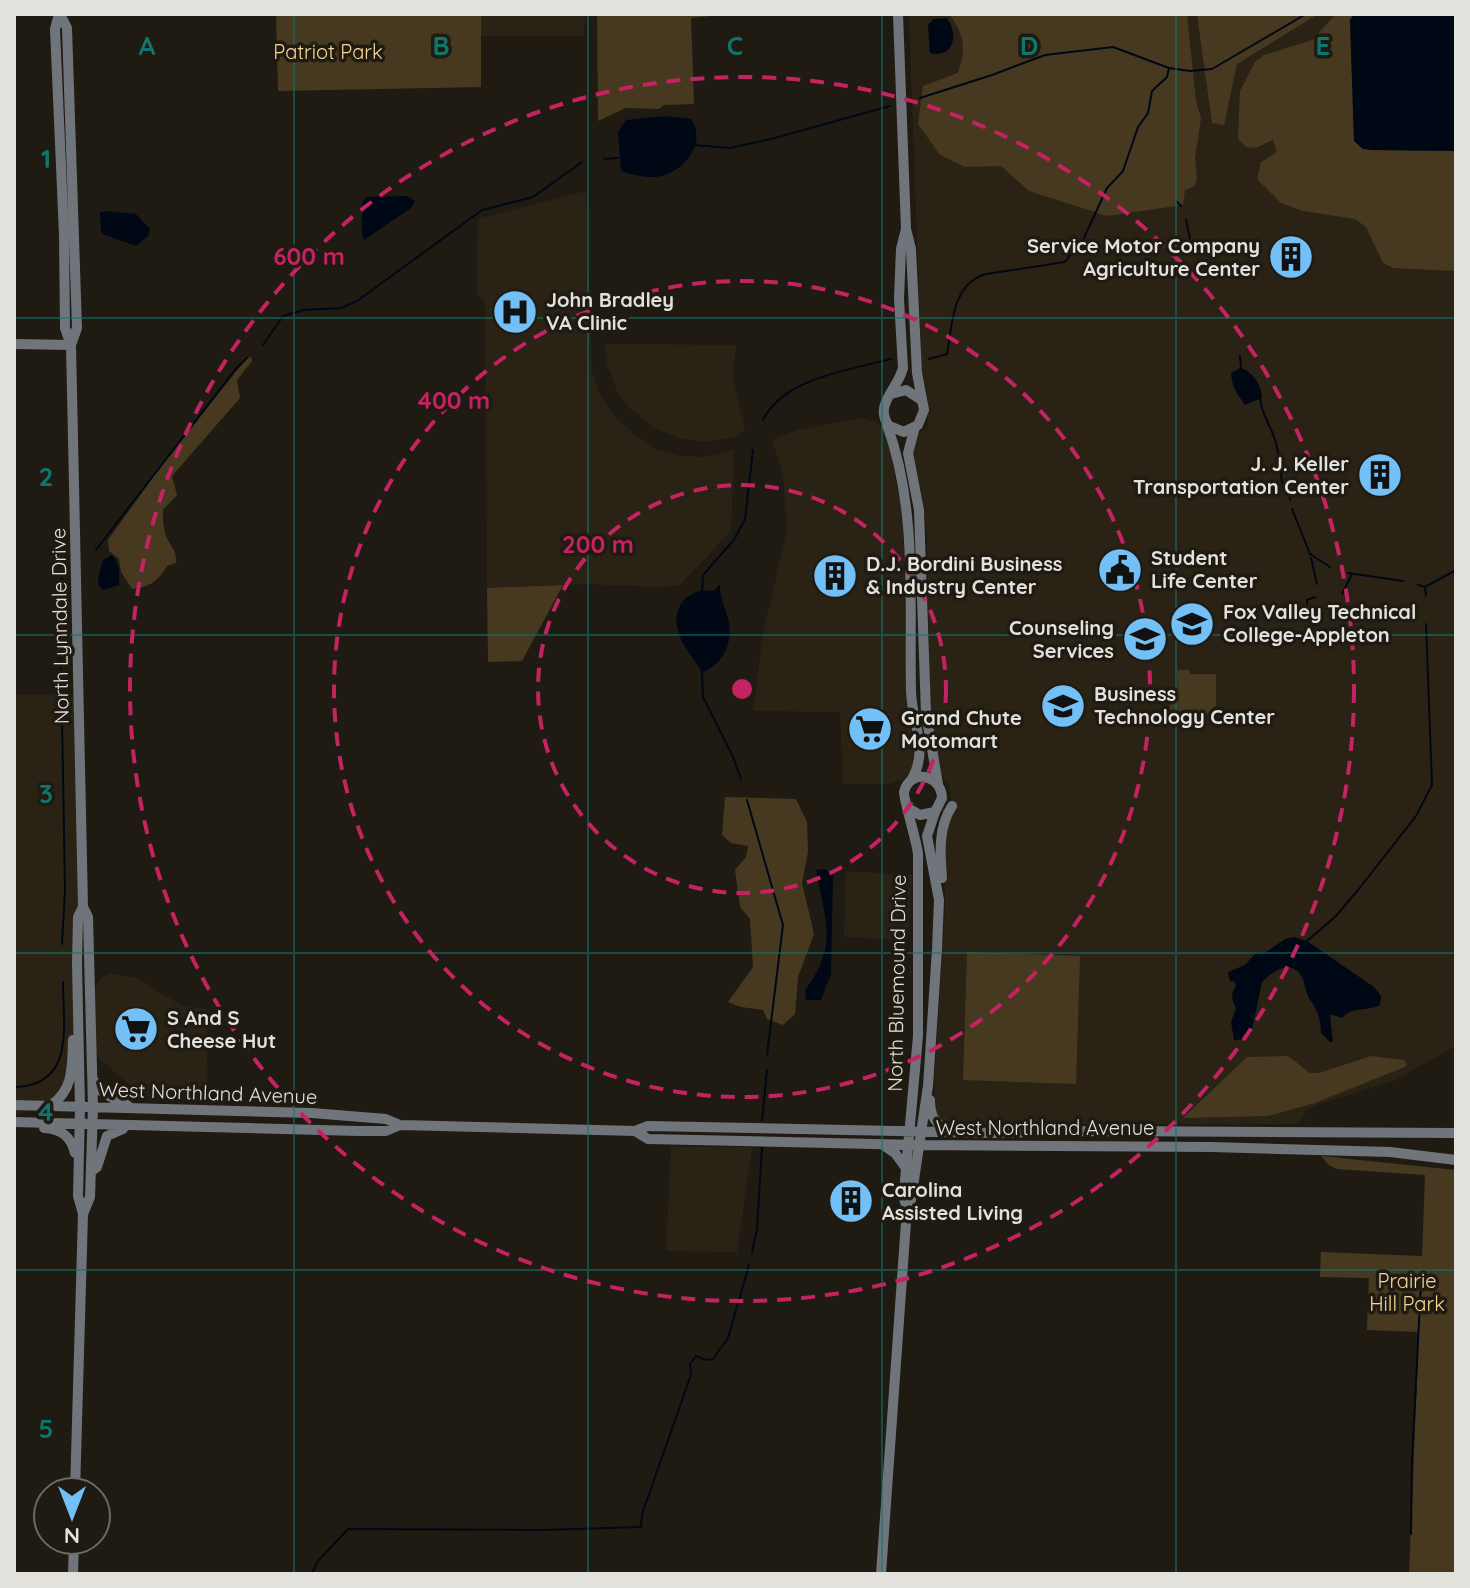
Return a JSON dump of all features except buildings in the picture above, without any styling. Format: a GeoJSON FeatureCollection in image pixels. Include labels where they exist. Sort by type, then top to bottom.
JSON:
{"type":"FeatureCollection","features":[{"type":"Feature","properties":{"kind":"main road","name":"North Lynndale Drive"},"geometry":{"type":"LineString","coordinates":[[60,14],[55,29],[65,328],[71,345],[83,907],[88,917],[93,1076],[90,1197],[83,1214]]}},
{"type":"Feature","properties":{"kind":"main road"},"geometry":{"type":"LineString","coordinates":[[898,14],[906,229],[911,249],[920,399],[924,414],[915,427],[908,453],[919,510],[926,704],[942,798],[935,812],[920,815],[908,808],[904,794],[919,765],[921,754],[912,696],[908,525],[902,477],[883,408],[904,363],[899,299],[901,249],[906,229]]}},
{"type":"Feature","properties":{"kind":"main road"},"geometry":{"type":"LineString","coordinates":[[14,344],[71,345]]}},
{"type":"Feature","properties":{"kind":"main road"},"geometry":{"type":"LineString","coordinates":[[891,394],[906,390],[920,399]]}},
{"type":"Feature","properties":{"kind":"main road"},"geometry":{"type":"LineString","coordinates":[[887,423],[900,431],[915,427]]}},
{"type":"Feature","properties":{"kind":"main road"},"geometry":{"type":"LineString","coordinates":[[911,781],[925,777],[938,784]]}},
{"type":"Feature","properties":{"kind":"main road"},"geometry":{"type":"LineString","coordinates":[[939,900],[942,831],[946,814],[952,806]]}},
{"type":"Feature","properties":{"kind":"main road","name":"North Bluemound Drive"},"geometry":{"type":"LineString","coordinates":[[907,1208],[911,1200],[918,1036],[918,854],[908,808]]}},
{"type":"Feature","properties":{"kind":"main road","name":"North Bluemound Drive"},"geometry":{"type":"LineString","coordinates":[[915,1132],[928,1086],[939,900],[927,836],[935,812]]}},
{"type":"Feature","properties":{"kind":"main road","name":"North Lynndale Drive"},"geometry":{"type":"LineString","coordinates":[[75,1476],[83,1214],[78,1196],[78,917],[83,907]]}},
{"type":"Feature","properties":{"kind":"main road"},"geometry":{"type":"LineString","coordinates":[[49,1106],[60,1099],[67,1088],[73,1036],[79,1029]]}},
{"type":"Feature","properties":{"kind":"main road"},"geometry":{"type":"LineString","coordinates":[[93,1076],[103,1094],[131,1108]]}},
{"type":"Feature","properties":{"kind":"main road"},"geometry":{"type":"LineString","coordinates":[[928,1086],[933,1118],[951,1132]]}},
{"type":"Feature","properties":{"kind":"main road","name":"West Northland Avenue"},"geometry":{"type":"LineString","coordinates":[[14,1105],[312,1113],[386,1119],[400,1125],[635,1131],[648,1126],[1032,1134],[1114,1131],[1456,1133]]}},
{"type":"Feature","properties":{"kind":"main road"},"geometry":{"type":"LineString","coordinates":[[14,1125],[58,1130],[70,1140],[79,1160]]}},
{"type":"Feature","properties":{"kind":"main road","name":"West Northland Avenue"},"geometry":{"type":"LineString","coordinates":[[14,1125],[386,1131],[400,1125]]}},
{"type":"Feature","properties":{"kind":"main road"},"geometry":{"type":"LineString","coordinates":[[91,1172],[97,1167],[107,1136],[116,1130],[137,1126]]}},
{"type":"Feature","properties":{"kind":"main road","name":"West Northland Avenue"},"geometry":{"type":"LineString","coordinates":[[635,1131],[648,1139],[1211,1147],[1390,1152],[1456,1160]]}},
{"type":"Feature","properties":{"kind":"main road"},"geometry":{"type":"LineString","coordinates":[[881,1144],[895,1153],[906,1168]]}},
{"type":"Feature","properties":{"kind":"main road","name":"North Bluemound Drive"},"geometry":{"type":"LineString","coordinates":[[881,1574],[907,1208],[904,1199],[906,1168],[914,1145]]}},
{"type":"Feature","properties":{"kind":"shaded area"},"geometry":{"type":"Polygon","coordinates":[[[481,14],[585,14],[584,36],[481,36],[481,14]]]}},
{"type":"Feature","properties":{"kind":"shaded area","name":"Fox Valley Technical College-Appleton"},"geometry":{"type":"Polygon","coordinates":[[[909,14],[1456,14],[1456,1046],[1395,1080],[1309,1108],[1297,1124],[952,1124],[943,1122],[935,1114],[934,1085],[945,909],[945,834],[952,812],[949,786],[944,780],[935,750],[930,710],[927,539],[923,499],[912,455],[919,434],[928,426],[926,386],[922,380],[909,14]]]}},
{"type":"Feature","properties":{"kind":"shaded area"},"geometry":{"type":"Polygon","coordinates":[[[1354,14],[1456,14],[1456,151],[1371,150],[1363,149],[1354,141],[1350,20],[1354,14]]]}},
{"type":"Feature","properties":{"kind":"shaded area"},"geometry":{"type":"Polygon","coordinates":[[[947,18],[953,31],[952,44],[944,52],[930,53],[928,25],[933,19],[947,18]]]}},
{"type":"Feature","properties":{"kind":"shaded area"},"geometry":{"type":"Polygon","coordinates":[[[665,116],[691,119],[695,127],[695,144],[687,160],[673,171],[654,177],[621,171],[618,132],[626,120],[665,116]]]}},
{"type":"Feature","properties":{"kind":"shaded area"},"geometry":{"type":"Polygon","coordinates":[[[586,191],[592,372],[599,394],[615,417],[657,449],[681,456],[704,457],[734,450],[731,531],[680,585],[584,584],[487,588],[485,303],[477,294],[478,219],[586,191]]]}},
{"type":"Feature","properties":{"kind":"shaded area"},"geometry":{"type":"Polygon","coordinates":[[[407,196],[415,201],[411,208],[364,240],[362,203],[366,197],[407,196]]]}},
{"type":"Feature","properties":{"kind":"shaded area"},"geometry":{"type":"Polygon","coordinates":[[[100,213],[136,214],[150,229],[148,236],[136,246],[105,235],[101,232],[100,213]]]}},
{"type":"Feature","properties":{"kind":"shaded area"},"geometry":{"type":"Polygon","coordinates":[[[605,344],[736,345],[733,373],[745,430],[733,437],[706,442],[679,438],[654,428],[618,393],[607,364],[605,344]]]}},
{"type":"Feature","properties":{"kind":"shaded area"},"geometry":{"type":"Polygon","coordinates":[[[1240,368],[1252,375],[1262,393],[1262,398],[1245,405],[1235,390],[1231,373],[1240,368]]]}},
{"type":"Feature","properties":{"kind":"shaded area"},"geometry":{"type":"Polygon","coordinates":[[[862,418],[878,423],[890,448],[903,521],[907,695],[916,752],[908,776],[888,784],[843,784],[840,712],[753,711],[763,633],[787,531],[783,475],[772,440],[797,430],[862,418]]]}},
{"type":"Feature","properties":{"kind":"shaded area"},"geometry":{"type":"Polygon","coordinates":[[[112,555],[118,565],[119,585],[104,590],[99,586],[98,577],[103,560],[112,555]]]}},
{"type":"Feature","properties":{"kind":"shaded area"},"geometry":{"type":"Polygon","coordinates":[[[720,584],[729,624],[729,641],[717,663],[702,673],[681,639],[677,616],[683,601],[689,596],[696,592],[714,591],[720,584]]]}},
{"type":"Feature","properties":{"kind":"shaded area"},"geometry":{"type":"Polygon","coordinates":[[[14,694],[79,695],[79,1029],[73,1036],[69,1081],[49,1106],[14,1115],[14,694]]]}},
{"type":"Feature","properties":{"kind":"shaded area"},"geometry":{"type":"Polygon","coordinates":[[[825,869],[833,875],[831,974],[821,1000],[806,1000],[805,990],[816,974],[826,946],[827,932],[816,870],[825,869]]]}},
{"type":"Feature","properties":{"kind":"shaded area"},"geometry":{"type":"Polygon","coordinates":[[[846,871],[912,875],[908,940],[844,937],[846,871]]]}},
{"type":"Feature","properties":{"kind":"shaded area"},"geometry":{"type":"Polygon","coordinates":[[[1294,937],[1307,941],[1374,987],[1381,996],[1380,1005],[1350,1012],[1342,1018],[1330,1014],[1333,1042],[1330,1042],[1321,1033],[1318,1014],[1302,976],[1295,970],[1285,968],[1262,982],[1251,1034],[1245,1039],[1234,1040],[1231,1022],[1236,1008],[1232,997],[1236,986],[1235,982],[1230,981],[1228,972],[1245,965],[1255,954],[1266,952],[1285,939],[1294,937]]]}},
{"type":"Feature","properties":{"kind":"shaded area"},"geometry":{"type":"Polygon","coordinates":[[[110,974],[137,978],[182,1006],[206,1009],[208,1099],[145,1098],[95,1055],[94,992],[100,979],[110,974]]]}},
{"type":"Feature","properties":{"kind":"shaded area"},"geometry":{"type":"Polygon","coordinates":[[[671,1147],[752,1147],[737,1252],[666,1251],[671,1147]]]}},
{"type":"Feature","properties":{"kind":"green space","name":"Patriot Park"},"geometry":{"type":"Polygon","coordinates":[[[276,14],[481,14],[481,87],[278,91],[276,14]]]}},
{"type":"Feature","properties":{"kind":"green space"},"geometry":{"type":"Polygon","coordinates":[[[597,14],[711,14],[691,18],[694,104],[664,105],[659,109],[626,108],[598,121],[597,14]]]}},
{"type":"Feature","properties":{"kind":"green space"},"geometry":{"type":"Polygon","coordinates":[[[949,14],[1187,14],[1196,101],[1201,118],[1195,158],[1197,179],[1194,186],[1185,190],[1183,205],[1107,216],[1029,191],[1001,166],[965,167],[940,155],[918,124],[923,86],[958,73],[961,64],[962,42],[949,14]]]}},
{"type":"Feature","properties":{"kind":"green space"},"geometry":{"type":"Polygon","coordinates":[[[1197,14],[1318,14],[1237,64],[1224,125],[1212,123],[1197,14]]]}},
{"type":"Feature","properties":{"kind":"green space"},"geometry":{"type":"Polygon","coordinates":[[[1336,14],[1354,14],[1350,20],[1354,141],[1371,150],[1456,151],[1456,271],[1393,268],[1383,263],[1366,227],[1355,219],[1303,211],[1281,203],[1257,179],[1261,162],[1277,152],[1273,140],[1255,148],[1246,147],[1238,139],[1240,91],[1255,62],[1264,55],[1312,40],[1336,14]]]}},
{"type":"Feature","properties":{"kind":"green space"},"geometry":{"type":"Polygon","coordinates":[[[251,357],[252,361],[237,380],[240,398],[172,476],[177,495],[163,510],[163,521],[176,563],[167,566],[153,582],[132,589],[121,572],[119,559],[109,551],[108,540],[156,473],[246,359],[251,357]]]}},
{"type":"Feature","properties":{"kind":"green space"},"geometry":{"type":"Polygon","coordinates":[[[563,585],[522,661],[488,662],[487,588],[563,585]]]}},
{"type":"Feature","properties":{"kind":"green space"},"geometry":{"type":"Polygon","coordinates":[[[1177,670],[1189,670],[1190,674],[1216,674],[1216,705],[1209,714],[1171,715],[1169,699],[1178,699],[1177,670]]]}},
{"type":"Feature","properties":{"kind":"green space"},"geometry":{"type":"Polygon","coordinates":[[[725,797],[796,799],[807,822],[808,852],[802,883],[814,934],[798,977],[795,1014],[783,1025],[767,1019],[763,1010],[728,1002],[753,967],[750,919],[740,907],[735,870],[746,857],[748,846],[731,843],[722,835],[725,797]]]}},
{"type":"Feature","properties":{"kind":"green space"},"geometry":{"type":"Polygon","coordinates":[[[967,952],[1080,956],[1076,1084],[963,1080],[967,952]]]}},
{"type":"Feature","properties":{"kind":"green space"},"geometry":{"type":"Polygon","coordinates":[[[1288,1056],[1310,1073],[1319,1073],[1371,1056],[1404,1060],[1407,1066],[1315,1103],[1268,1116],[1183,1118],[1247,1057],[1288,1056]]]}},
{"type":"Feature","properties":{"kind":"green space","name":"Prairie Hill Park"},"geometry":{"type":"Polygon","coordinates":[[[1321,1156],[1456,1170],[1456,1574],[1409,1574],[1419,1332],[1367,1330],[1369,1278],[1320,1277],[1321,1252],[1422,1256],[1425,1175],[1337,1169],[1321,1156]]]}},
{"type":"Feature","properties":{"kind":"waterway"},"geometry":{"type":"LineString","coordinates":[[920,98],[1045,55],[1113,47],[1169,68],[1190,71],[1212,69],[1306,14]]}},
{"type":"Feature","properties":{"kind":"waterway"},"geometry":{"type":"LineString","coordinates":[[929,359],[947,354],[960,296],[975,279],[986,274],[1065,262],[1084,238],[1107,188],[1123,171],[1138,127],[1148,113],[1152,91],[1167,77],[1169,68]]}},
{"type":"Feature","properties":{"kind":"waterway"},"geometry":{"type":"LineString","coordinates":[[694,145],[730,148],[890,106]]}},
{"type":"Feature","properties":{"kind":"waterway"},"geometry":{"type":"LineString","coordinates":[[604,159],[618,158]]}},
{"type":"Feature","properties":{"kind":"waterway"},"geometry":{"type":"LineString","coordinates":[[263,345],[283,316],[303,310],[341,308],[357,301],[482,210],[533,197],[582,162]]}},
{"type":"Feature","properties":{"kind":"waterway"},"geometry":{"type":"LineString","coordinates":[[1177,202],[1181,206]]}},
{"type":"Feature","properties":{"kind":"waterway"},"geometry":{"type":"LineString","coordinates":[[1186,220],[1190,239]]}},
{"type":"Feature","properties":{"kind":"waterway"},"geometry":{"type":"LineString","coordinates":[[1240,356],[1241,368]]}},
{"type":"Feature","properties":{"kind":"waterway"},"geometry":{"type":"LineString","coordinates":[[96,550],[247,358]]}},
{"type":"Feature","properties":{"kind":"waterway"},"geometry":{"type":"LineString","coordinates":[[763,420],[786,394],[802,385],[891,359]]}},
{"type":"Feature","properties":{"kind":"waterway"},"geometry":{"type":"LineString","coordinates":[[1260,399],[1276,443],[1282,483],[1287,485],[1290,500]]}},
{"type":"Feature","properties":{"kind":"waterway"},"geometry":{"type":"LineString","coordinates":[[702,591],[703,575],[734,540],[745,519],[753,450]]}},
{"type":"Feature","properties":{"kind":"waterway"},"geometry":{"type":"LineString","coordinates":[[1292,509],[1310,554],[1330,567]]}},
{"type":"Feature","properties":{"kind":"waterway"},"geometry":{"type":"LineString","coordinates":[[1311,558],[1317,584]]}},
{"type":"Feature","properties":{"kind":"waterway"},"geometry":{"type":"LineString","coordinates":[[1425,587],[1456,570]]}},
{"type":"Feature","properties":{"kind":"waterway"},"geometry":{"type":"LineString","coordinates":[[1348,573],[1403,581]]}},
{"type":"Feature","properties":{"kind":"waterway"},"geometry":{"type":"LineString","coordinates":[[1342,594],[1352,574]]}},
{"type":"Feature","properties":{"kind":"waterway"},"geometry":{"type":"LineString","coordinates":[[61,672],[62,577]]}},
{"type":"Feature","properties":{"kind":"waterway"},"geometry":{"type":"LineString","coordinates":[[1418,585],[1425,587],[1426,596]]}},
{"type":"Feature","properties":{"kind":"waterway"},"geometry":{"type":"LineString","coordinates":[[1307,604],[1307,600],[1315,597]]}},
{"type":"Feature","properties":{"kind":"waterway"},"geometry":{"type":"LineString","coordinates":[[1307,941],[1336,916],[1358,890],[1416,816],[1432,785],[1426,624]]}},
{"type":"Feature","properties":{"kind":"waterway"},"geometry":{"type":"LineString","coordinates":[[702,673],[703,697],[741,779]]}},
{"type":"Feature","properties":{"kind":"waterway"},"geometry":{"type":"LineString","coordinates":[[62,715],[65,891],[62,944]]}},
{"type":"Feature","properties":{"kind":"waterway"},"geometry":{"type":"LineString","coordinates":[[747,800],[783,925],[767,1055]]}},
{"type":"Feature","properties":{"kind":"waterway"},"geometry":{"type":"LineString","coordinates":[[14,1087],[34,1084],[48,1076],[57,1065],[64,1034],[63,982]]}},
{"type":"Feature","properties":{"kind":"waterway"},"geometry":{"type":"LineString","coordinates":[[762,1121],[767,1070]]}},
{"type":"Feature","properties":{"kind":"waterway"},"geometry":{"type":"LineString","coordinates":[[752,1252],[757,1229],[762,1148]]}},
{"type":"Feature","properties":{"kind":"waterway"},"geometry":{"type":"LineString","coordinates":[[312,1574],[317,1562],[348,1529],[641,1527],[642,1514],[691,1375],[690,1364],[696,1356],[713,1359],[728,1338],[749,1265]]}},
{"type":"Feature","properties":{"kind":"waterway"},"geometry":{"type":"LineString","coordinates":[[1411,1534],[1421,1283]]}},
{"type":"Feature","properties":{"kind":"place","name":"Service Motor Company Agriculture Center"},"geometry":{"type":"Point","coordinates":[1291,257]}},
{"type":"Feature","properties":{"kind":"place","name":"John Bradley VA Clinic"},"geometry":{"type":"Point","coordinates":[515,312]}},
{"type":"Feature","properties":{"kind":"place","name":"J. J. Keller Transportation Center"},"geometry":{"type":"Point","coordinates":[1380,475]}},
{"type":"Feature","properties":{"kind":"place","name":"Student Life Center"},"geometry":{"type":"Point","coordinates":[1120,570]}},
{"type":"Feature","properties":{"kind":"place","name":"D.J. Bordini Business & Industry Center"},"geometry":{"type":"Point","coordinates":[835,576]}},
{"type":"Feature","properties":{"kind":"place","name":"Fox Valley Technical College-Appleton"},"geometry":{"type":"Point","coordinates":[1192,624]}},
{"type":"Feature","properties":{"kind":"place","name":"Counseling Services"},"geometry":{"type":"Point","coordinates":[1145,639]}},
{"type":"Feature","properties":{"kind":"place","name":"Business Technology Center"},"geometry":{"type":"Point","coordinates":[1063,706]}},
{"type":"Feature","properties":{"kind":"place","name":"Grand Chute Motomart"},"geometry":{"type":"Point","coordinates":[870,729]}},
{"type":"Feature","properties":{"kind":"place","name":"S And S Cheese Hut"},"geometry":{"type":"Point","coordinates":[136,1029]}},
{"type":"Feature","properties":{"kind":"place","name":"Carolina Assisted Living"},"geometry":{"type":"Point","coordinates":[851,1201]}}]}
